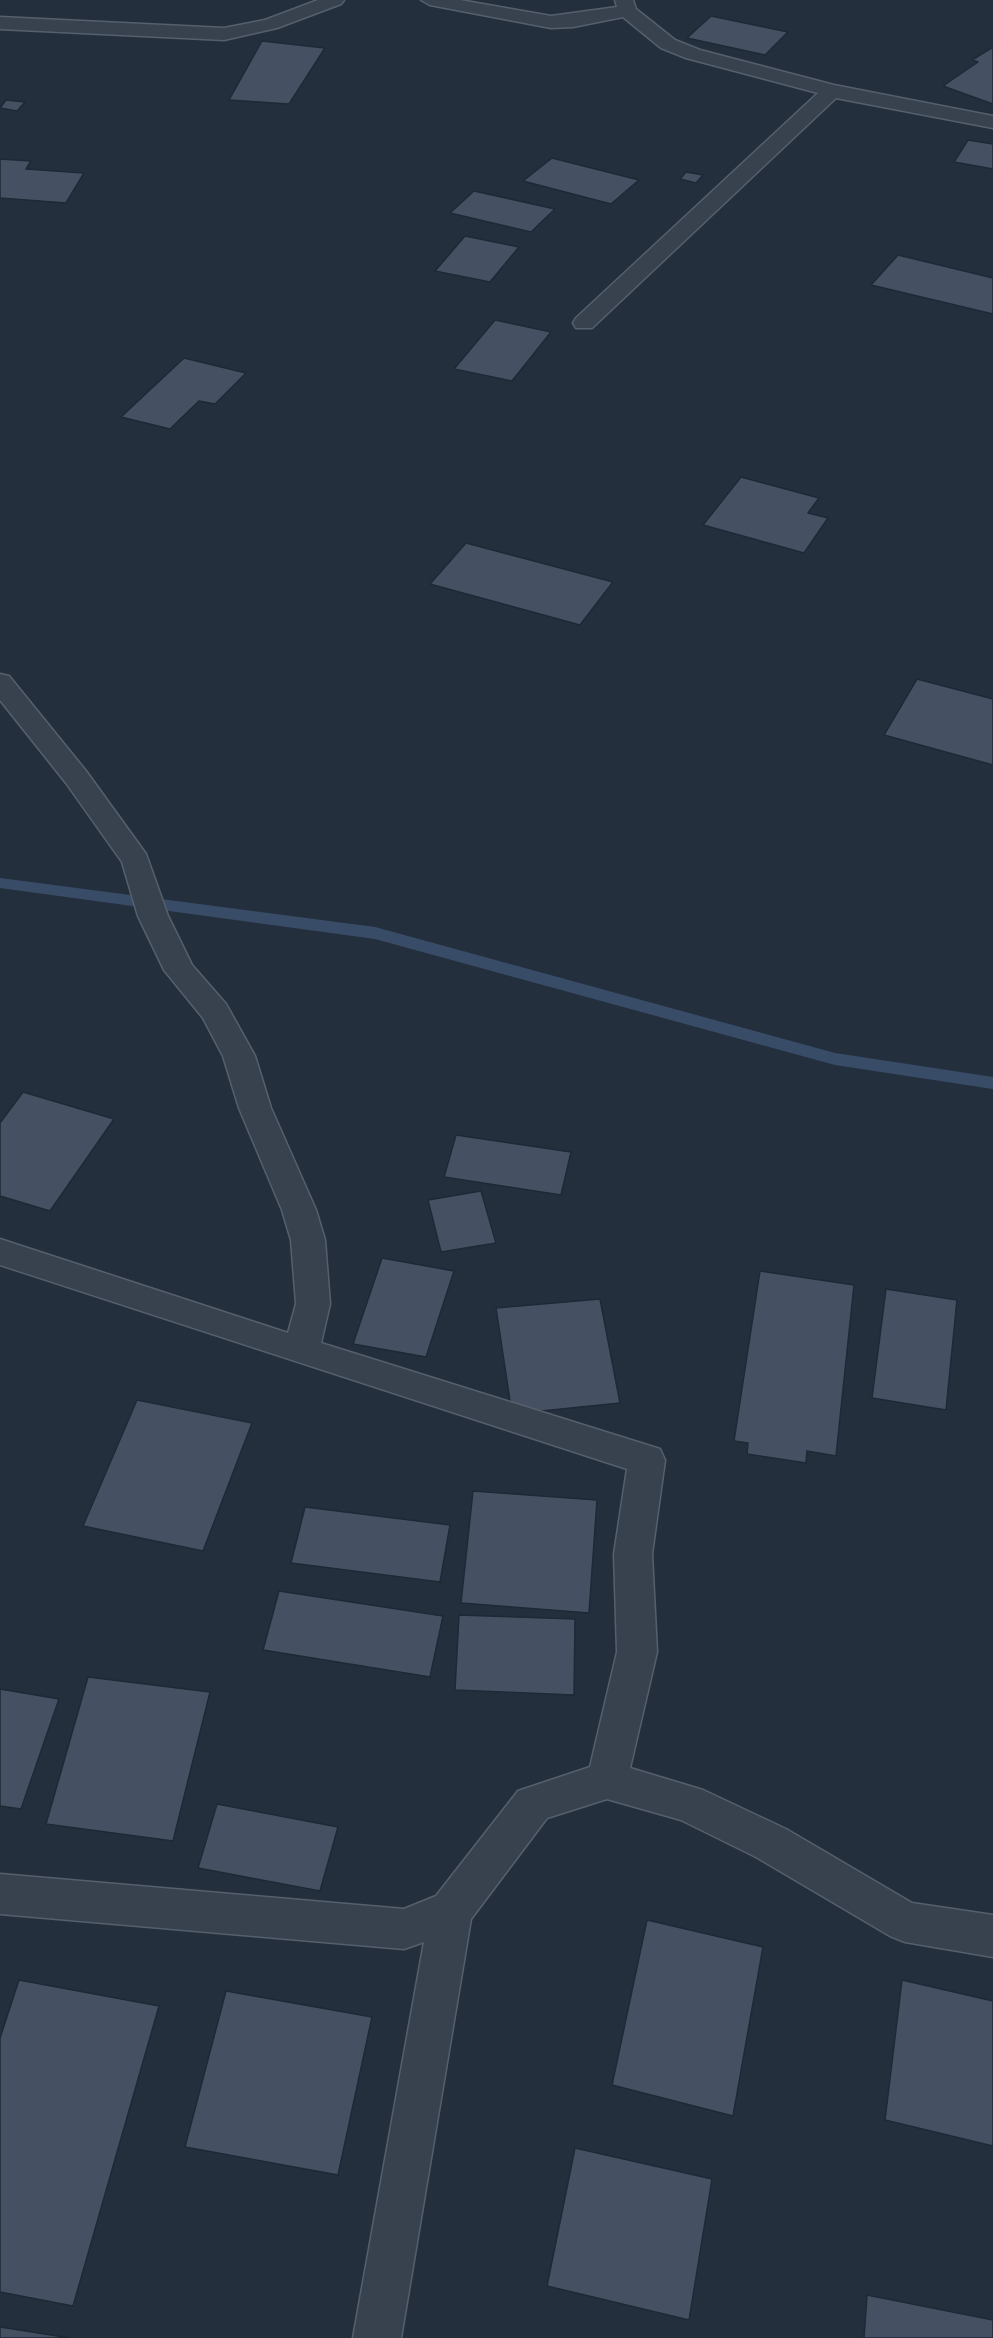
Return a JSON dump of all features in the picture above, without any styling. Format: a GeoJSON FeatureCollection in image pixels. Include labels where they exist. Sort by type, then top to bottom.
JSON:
{"type":"FeatureCollection","features":[{"type":"Feature","properties":{"kind":"street"},"geometry":{"type":"LineString","coordinates":[[0,23],[224,34],[270,24],[335,0]]}},
{"type":"Feature","properties":{"kind":"street"},"geometry":{"type":"LineString","coordinates":[[430,0],[551,22],[573,21],[625,6],[668,44],[693,54],[832,91],[993,122]]}},
{"type":"Feature","properties":{"kind":"street"},"geometry":{"type":"LineString","coordinates":[[584,323],[832,91]]}},
{"type":"Feature","properties":{"kind":"street"},"geometry":{"type":"LineString","coordinates":[[0,682],[76,777],[136,861],[153,916],[179,970],[215,1012],[239,1056],[255,1108],[299,1210],[308,1240],[313,1304],[301,1351]]}},
{"type":"Feature","properties":{"kind":"street"},"geometry":{"type":"LineString","coordinates":[[0,1252],[301,1351],[647,1460],[633,1554],[637,1652],[607,1780]]}},
{"type":"Feature","properties":{"kind":"street"},"geometry":{"type":"LineString","coordinates":[[377,2338],[451,1911],[532,1804],[607,1780],[689,1803],[771,1843],[905,1922],[993,1936]]}},
{"type":"Feature","properties":{"kind":"street"},"geometry":{"type":"LineString","coordinates":[[0,1894],[404,1929],[451,1911]]}},
{"type":"Feature","properties":{"kind":"building"},"geometry":{"type":"Polygon","coordinates":[[[711,16],[788,32],[765,55],[687,38],[711,16]]]}},
{"type":"Feature","properties":{"kind":"building"},"geometry":{"type":"Polygon","coordinates":[[[262,41],[325,48],[289,104],[229,100],[262,41]]]}},
{"type":"Feature","properties":{"kind":"building"},"geometry":{"type":"Polygon","coordinates":[[[993,47],[993,104],[943,86],[978,62],[972,60],[993,47]]]}},
{"type":"Feature","properties":{"kind":"building"},"geometry":{"type":"Polygon","coordinates":[[[6,100],[25,102],[17,111],[0,108],[6,100]]]}},
{"type":"Feature","properties":{"kind":"building"},"geometry":{"type":"Polygon","coordinates":[[[968,140],[993,144],[993,169],[954,162],[968,140]]]}},
{"type":"Feature","properties":{"kind":"building"},"geometry":{"type":"Polygon","coordinates":[[[552,158],[639,180],[611,204],[523,181],[552,158]]]}},
{"type":"Feature","properties":{"kind":"building"},"geometry":{"type":"Polygon","coordinates":[[[0,159],[31,161],[26,169],[84,173],[66,203],[0,198],[0,159]]]}},
{"type":"Feature","properties":{"kind":"building"},"geometry":{"type":"Polygon","coordinates":[[[686,172],[703,175],[696,183],[680,179],[686,172]]]}},
{"type":"Feature","properties":{"kind":"building"},"geometry":{"type":"Polygon","coordinates":[[[474,191],[555,209],[531,232],[450,213],[474,191]]]}},
{"type":"Feature","properties":{"kind":"building"},"geometry":{"type":"Polygon","coordinates":[[[465,236],[519,247],[490,282],[435,271],[465,236]]]}},
{"type":"Feature","properties":{"kind":"building"},"geometry":{"type":"Polygon","coordinates":[[[898,255],[993,278],[993,314],[871,285],[898,255]]]}},
{"type":"Feature","properties":{"kind":"building"},"geometry":{"type":"Polygon","coordinates":[[[495,320],[551,332],[512,381],[454,369],[495,320]]]}},
{"type":"Feature","properties":{"kind":"building"},"geometry":{"type":"Polygon","coordinates":[[[184,358],[246,373],[215,404],[199,401],[170,429],[121,417],[184,358]]]}},
{"type":"Feature","properties":{"kind":"building"},"geometry":{"type":"Polygon","coordinates":[[[741,477],[819,498],[808,513],[828,518],[804,553],[703,525],[741,477]]]}},
{"type":"Feature","properties":{"kind":"building"},"geometry":{"type":"Polygon","coordinates":[[[466,543],[613,582],[580,625],[430,584],[466,543]]]}},
{"type":"Feature","properties":{"kind":"building"},"geometry":{"type":"Polygon","coordinates":[[[917,679],[993,699],[993,765],[884,735],[917,679]]]}},
{"type":"Feature","properties":{"kind":"building"},"geometry":{"type":"Polygon","coordinates":[[[23,1092],[114,1119],[50,1211],[0,1196],[0,1123],[23,1092]]]}},
{"type":"Feature","properties":{"kind":"building"},"geometry":{"type":"Polygon","coordinates":[[[456,1135],[571,1152],[561,1195],[444,1177],[456,1135]]]}},
{"type":"Feature","properties":{"kind":"building"},"geometry":{"type":"Polygon","coordinates":[[[481,1191],[496,1243],[441,1252],[428,1200],[481,1191]]]}},
{"type":"Feature","properties":{"kind":"building"},"geometry":{"type":"Polygon","coordinates":[[[382,1258],[454,1271],[426,1357],[353,1344],[382,1258]]]}},
{"type":"Feature","properties":{"kind":"building"},"geometry":{"type":"Polygon","coordinates":[[[760,1271],[854,1285],[836,1456],[807,1451],[806,1463],[747,1454],[748,1443],[734,1441],[760,1271]]]}},
{"type":"Feature","properties":{"kind":"building"},"geometry":{"type":"Polygon","coordinates":[[[886,1289],[957,1300],[946,1410],[872,1398],[886,1289]]]}},
{"type":"Feature","properties":{"kind":"building"},"geometry":{"type":"Polygon","coordinates":[[[600,1299],[620,1403],[512,1414],[496,1308],[600,1299]]]}},
{"type":"Feature","properties":{"kind":"building"},"geometry":{"type":"Polygon","coordinates":[[[137,1400],[252,1423],[203,1551],[83,1526],[137,1400]]]}},
{"type":"Feature","properties":{"kind":"building"},"geometry":{"type":"Polygon","coordinates":[[[473,1491],[597,1500],[589,1613],[461,1603],[473,1491]]]}},
{"type":"Feature","properties":{"kind":"building"},"geometry":{"type":"Polygon","coordinates":[[[305,1507],[450,1525],[440,1582],[291,1563],[305,1507]]]}},
{"type":"Feature","properties":{"kind":"building"},"geometry":{"type":"Polygon","coordinates":[[[279,1591],[443,1616],[430,1677],[263,1650],[279,1591]]]}},
{"type":"Feature","properties":{"kind":"building"},"geometry":{"type":"Polygon","coordinates":[[[459,1615],[575,1619],[574,1695],[455,1690],[459,1615]]]}},
{"type":"Feature","properties":{"kind":"building"},"geometry":{"type":"Polygon","coordinates":[[[88,1677],[210,1692],[173,1841],[46,1824],[88,1677]]]}},
{"type":"Feature","properties":{"kind":"building"},"geometry":{"type":"Polygon","coordinates":[[[0,1689],[59,1699],[21,1809],[0,1806],[0,1689]]]}},
{"type":"Feature","properties":{"kind":"building"},"geometry":{"type":"Polygon","coordinates":[[[217,1804],[338,1827],[320,1891],[198,1868],[217,1804]]]}},
{"type":"Feature","properties":{"kind":"building"},"geometry":{"type":"Polygon","coordinates":[[[647,1920],[763,1947],[733,2116],[612,2085],[647,1920]]]}},
{"type":"Feature","properties":{"kind":"building"},"geometry":{"type":"Polygon","coordinates":[[[19,1980],[159,2006],[73,2306],[0,2292],[0,2038],[19,1980]]]}},
{"type":"Feature","properties":{"kind":"building"},"geometry":{"type":"Polygon","coordinates":[[[902,1980],[993,2001],[993,2146],[885,2120],[902,1980]]]}},
{"type":"Feature","properties":{"kind":"building"},"geometry":{"type":"Polygon","coordinates":[[[226,1991],[372,2017],[338,2175],[185,2147],[226,1991]]]}},
{"type":"Feature","properties":{"kind":"building"},"geometry":{"type":"Polygon","coordinates":[[[575,2148],[712,2179],[689,2320],[547,2286],[575,2148]]]}},
{"type":"Feature","properties":{"kind":"building"},"geometry":{"type":"Polygon","coordinates":[[[867,2295],[993,2320],[993,2338],[864,2338],[867,2295]]]}},
{"type":"Feature","properties":{"kind":"building"},"geometry":{"type":"Polygon","coordinates":[[[0,2327],[70,2338],[0,2338],[0,2327]]]}},
{"type":"Feature","properties":{"kind":"waterway"},"geometry":{"type":"LineString","coordinates":[[0,883],[375,933],[835,1059],[993,1083]]}}]}
